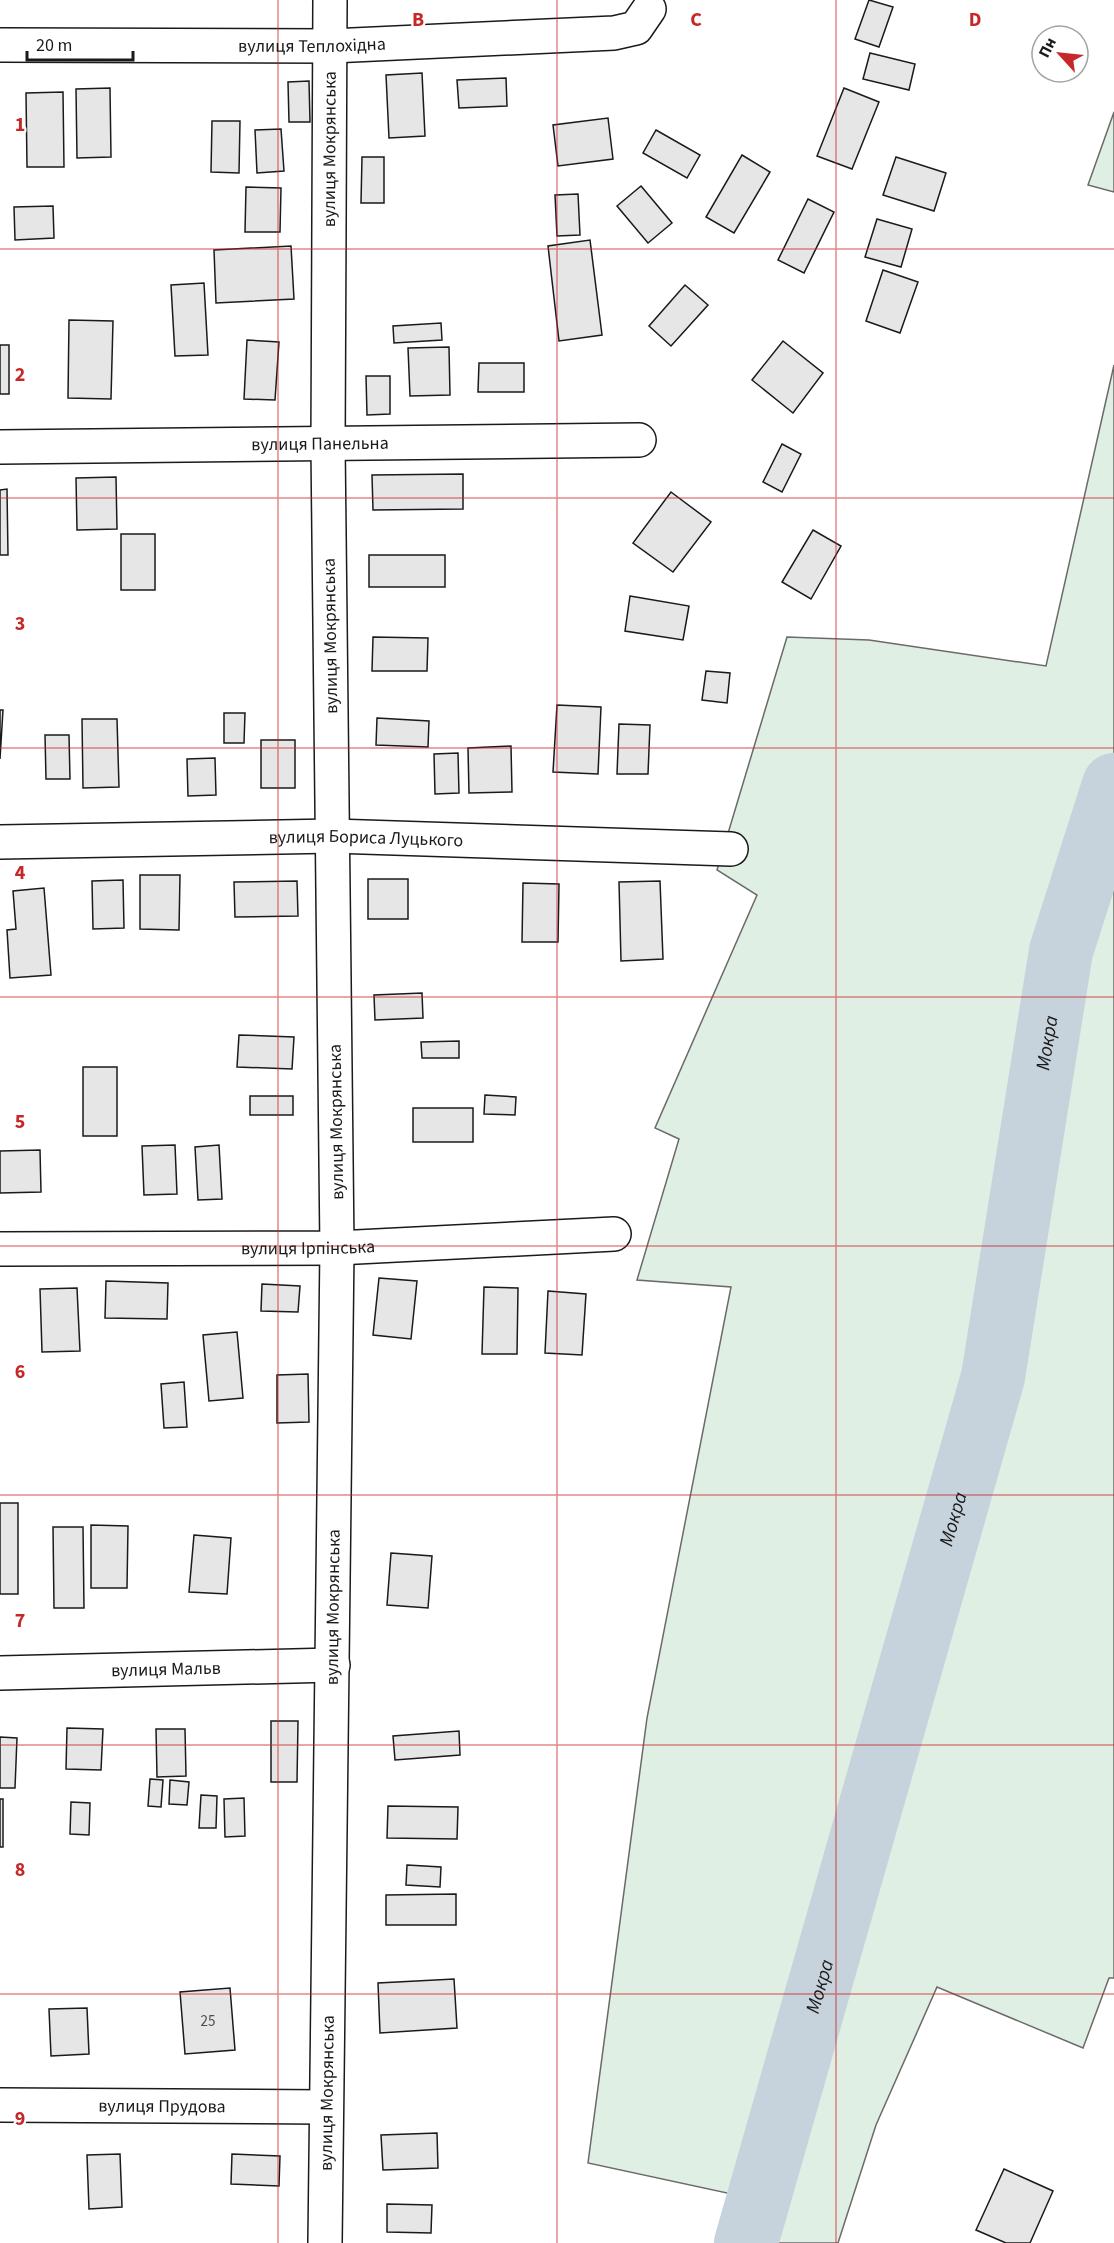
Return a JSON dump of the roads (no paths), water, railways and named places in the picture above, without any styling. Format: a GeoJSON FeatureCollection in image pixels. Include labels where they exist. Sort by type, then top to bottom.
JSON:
{"type":"FeatureCollection","features":[{"type":"Feature","properties":{"kind":"street","name":"вулиця Мокрянська"},"geometry":{"type":"LineString","coordinates":[[325,2243],[337,1248],[328,445],[330,0]]}},
{"type":"Feature","properties":{"kind":"street","name":"вулиця Теплохідна"},"geometry":{"type":"LineString","coordinates":[[0,45],[331,46],[614,33],[636,28],[649,9]]}},
{"type":"Feature","properties":{"kind":"street","name":"вулиця Панельна"},"geometry":{"type":"LineString","coordinates":[[0,447],[639,440]]}},
{"type":"Feature","properties":{"kind":"street","name":"вулиця Бориса Луцького"},"geometry":{"type":"LineString","coordinates":[[0,842],[333,836],[730,849]]}},
{"type":"Feature","properties":{"kind":"street","name":"вулиця Ірпінська"},"geometry":{"type":"LineString","coordinates":[[0,1249],[337,1248],[614,1234]]}},
{"type":"Feature","properties":{"kind":"street","name":"вулиця Мальв"},"geometry":{"type":"LineString","coordinates":[[0,1673],[333,1665]]}},
{"type":"Feature","properties":{"kind":"street","name":"вулиця Прудова"},"geometry":{"type":"LineString","coordinates":[[0,2105],[325,2107]]}},
{"type":"Feature","properties":{"kind":"waterway","name":"Мокра"},"geometry":{"type":"LineString","coordinates":[[746,2243],[993,1377],[1061,951],[1114,785]]}}]}
